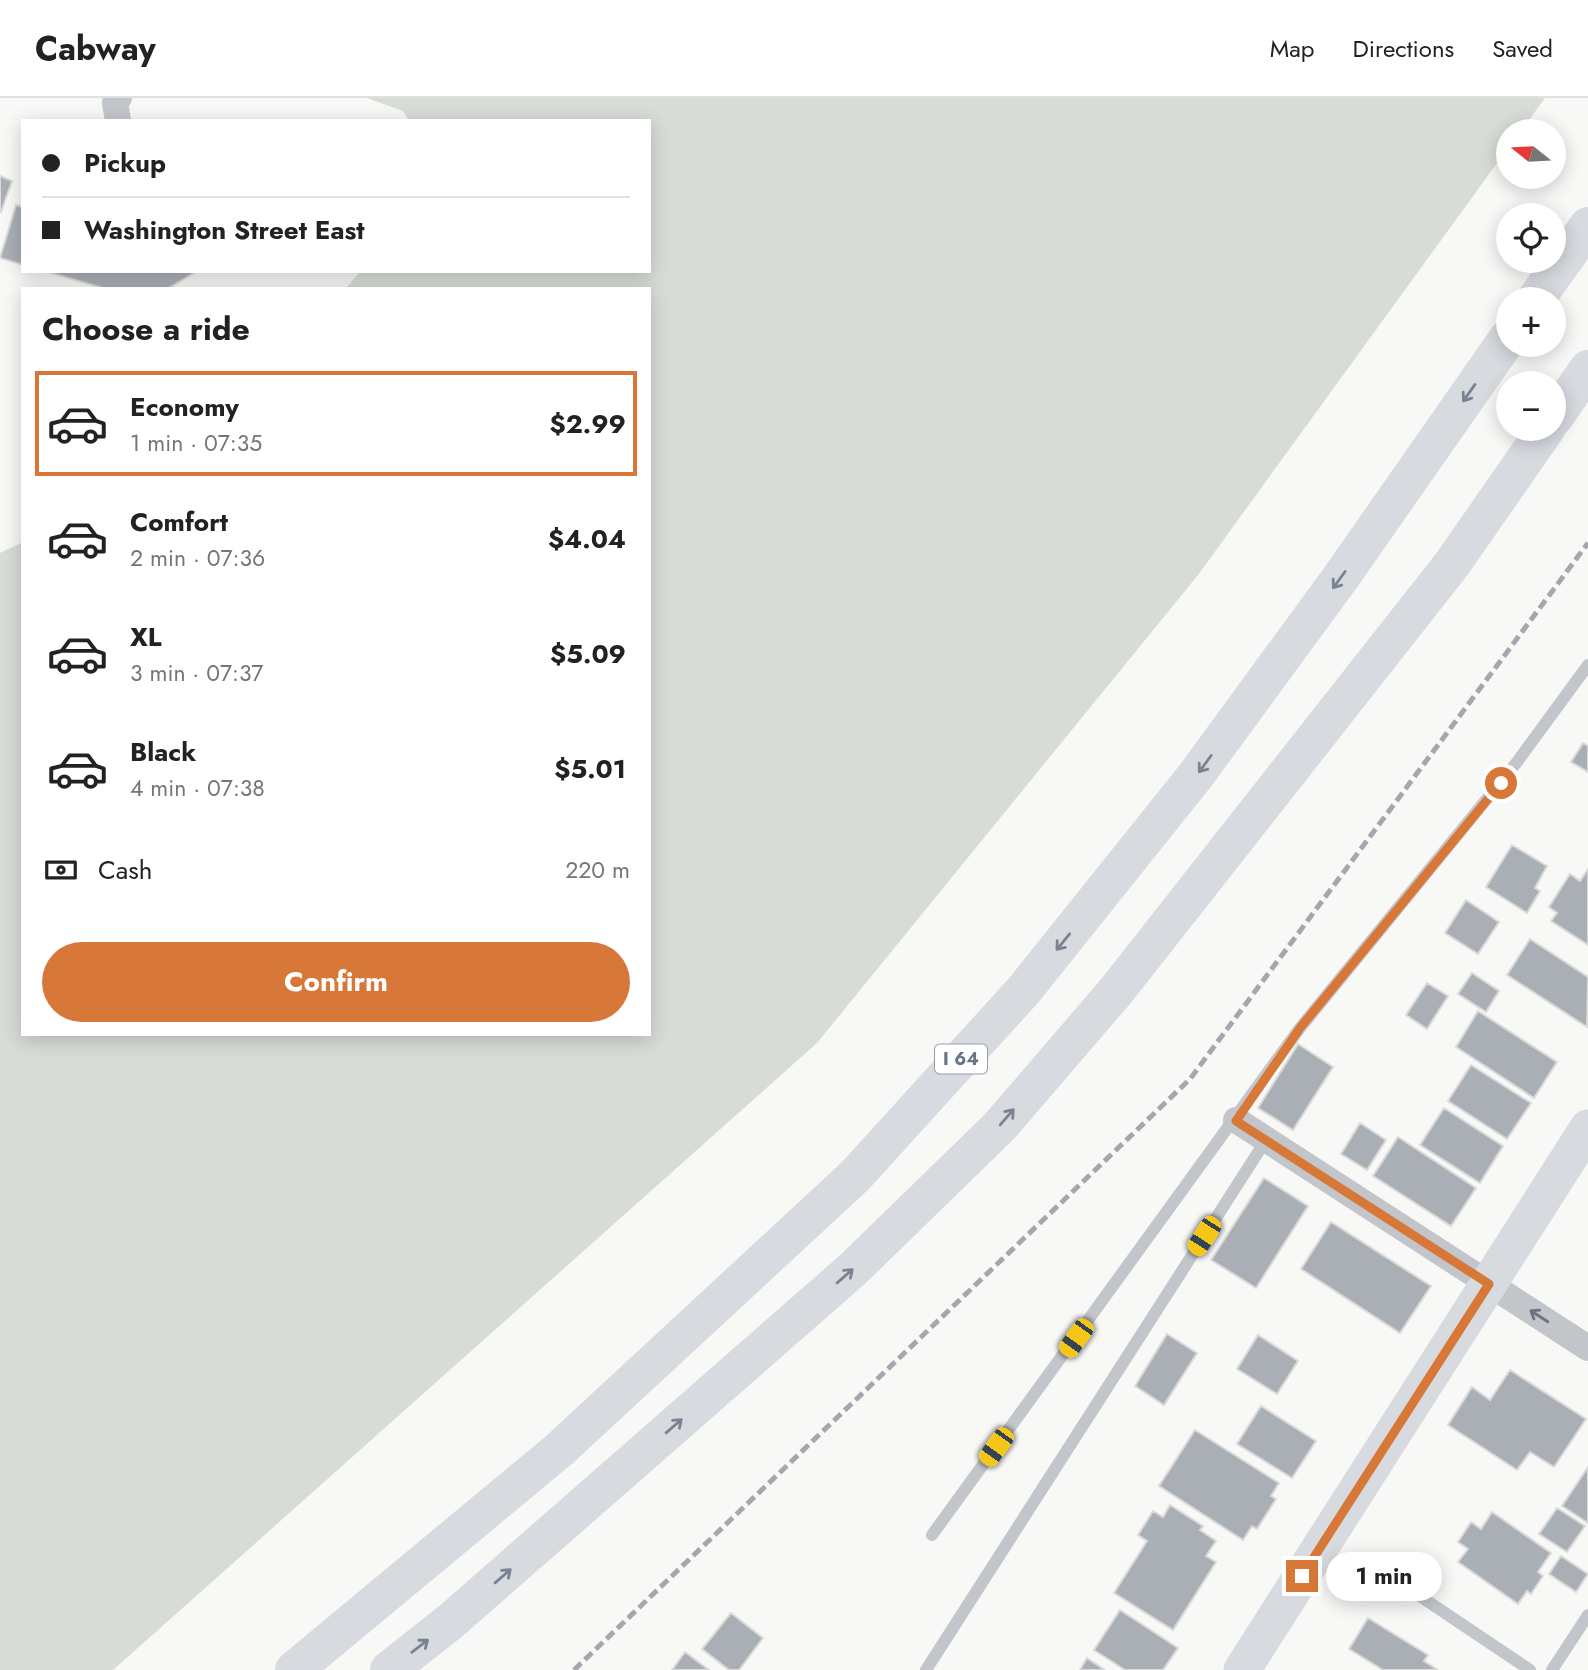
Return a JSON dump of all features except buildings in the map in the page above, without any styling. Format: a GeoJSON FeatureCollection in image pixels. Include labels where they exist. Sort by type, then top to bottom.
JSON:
{"type":"FeatureCollection","features":[{"type":"Feature","properties":{"kind":"highway"},"geometry":{"type":"LineString","coordinates":[[1545,287],[1588,226]]}},
{"type":"Feature","properties":{"kind":"highway","name":"I 64"},"geometry":{"type":"LineString","coordinates":[[294,1670],[559,1450],[855,1175],[1024,990],[1196,775],[1341,577],[1496,355]]}},
{"type":"Feature","properties":{"kind":"highway"},"geometry":{"type":"LineString","coordinates":[[1566,401],[1588,369]]}},
{"type":"Feature","properties":{"kind":"highway"},"geometry":{"type":"LineString","coordinates":[[389,1670],[451,1621],[852,1270],[1000,1126],[1116,991],[1443,575],[1538,441]]}},
{"type":"Feature","properties":{"kind":"street"},"geometry":{"type":"LineString","coordinates":[[118,119],[115,103],[119,98]]}},
{"type":"Feature","properties":{"kind":"street"},"geometry":{"type":"LineString","coordinates":[[1236,1121],[1588,1348]]}},
{"type":"Feature","properties":{"kind":"street"},"geometry":{"type":"LineString","coordinates":[[1242,1670],[1588,1128]]}},
{"type":"Feature","properties":{"kind":"lane"},"geometry":{"type":"LineString","coordinates":[[932,1535],[1236,1121],[1300,1028],[1517,762],[1588,665]]}},
{"type":"Feature","properties":{"kind":"lane"},"geometry":{"type":"LineString","coordinates":[[926,1670],[1266,1140]]}},
{"type":"Feature","properties":{"kind":"lane"},"geometry":{"type":"LineString","coordinates":[[1378,1568],[1530,1670]]}},
{"type":"Feature","properties":{"kind":"lane"},"geometry":{"type":"LineString","coordinates":[[1554,1669],[1588,1616]]}},
{"type":"Feature","properties":{"kind":"shaded area"},"geometry":{"type":"Polygon","coordinates":[[[367,98],[1545,98],[1530,119],[1496,119],[1496,165],[1198,575],[817,1043],[113,1670],[0,1670],[0,553],[21,543],[21,1036],[651,1036],[651,287],[347,287],[359,273],[651,273],[651,119],[408,119],[403,111],[367,98]]]}},
{"type":"Feature","properties":{"kind":"railway"},"geometry":{"type":"LineString","coordinates":[[574,1670],[1190,1079],[1588,543]]}},
{"type":"Feature","properties":{"kind":"route"},"geometry":{"type":"LineString","coordinates":[[1302,1576],[1489,1284],[1236,1121],[1300,1028],[1501,783]]}}]}
